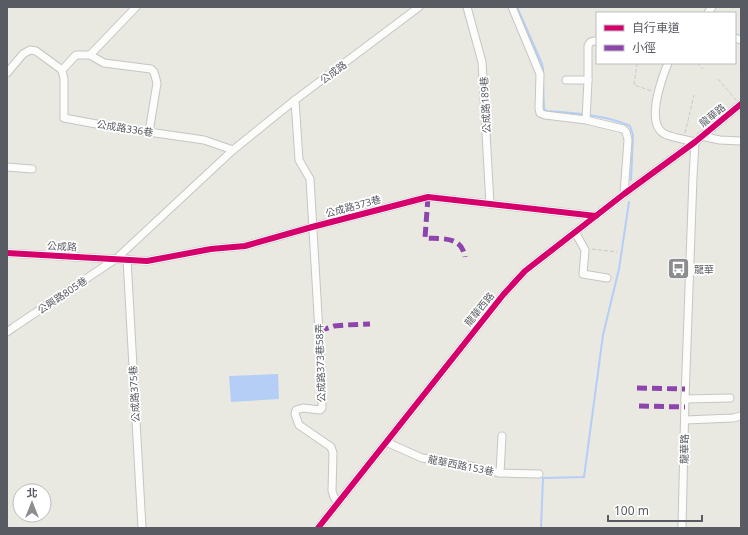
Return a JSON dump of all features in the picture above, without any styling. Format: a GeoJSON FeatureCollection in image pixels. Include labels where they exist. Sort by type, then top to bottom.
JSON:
{"type":"FeatureCollection","features":[{"type":"Feature","properties":{"kind":"street"},"geometry":{"type":"LineString","coordinates":[[90,55],[136,7]]}},
{"type":"Feature","properties":{"kind":"street","name":"公成路189巷"},"geometry":{"type":"LineString","coordinates":[[466,7],[482,62],[490,204]]}},
{"type":"Feature","properties":{"kind":"street"},"geometry":{"type":"LineString","coordinates":[[512,7],[540,74],[540,113],[544,115],[587,116],[623,129],[626,132],[628,140],[624,194]]}},
{"type":"Feature","properties":{"kind":"street","name":"公成路"},"geometry":{"type":"LineString","coordinates":[[7,253],[117,258],[233,150],[414,8]]}},
{"type":"Feature","properties":{"kind":"street"},"geometry":{"type":"LineString","coordinates":[[587,116],[588,46],[589,42],[592,40],[596,41]]}},
{"type":"Feature","properties":{"kind":"street"},"geometry":{"type":"LineString","coordinates":[[7,73],[23,54],[30,50],[36,51],[62,70],[76,55],[90,55],[104,63],[151,69],[154,72],[157,83],[149,132]]}},
{"type":"Feature","properties":{"kind":"street"},"geometry":{"type":"LineString","coordinates":[[668,64],[656,99],[656,123],[659,130],[664,134],[695,142]]}},
{"type":"Feature","properties":{"kind":"street","name":"公成路336巷"},"geometry":{"type":"LineString","coordinates":[[62,70],[64,79],[64,118],[107,126],[204,140],[233,150]]}},
{"type":"Feature","properties":{"kind":"street"},"geometry":{"type":"LineString","coordinates":[[566,80],[588,80]]}},
{"type":"Feature","properties":{"kind":"street"},"geometry":{"type":"LineString","coordinates":[[295,100],[299,160],[310,179],[312,227]]}},
{"type":"Feature","properties":{"kind":"street","name":"龍華路"},"geometry":{"type":"LineString","coordinates":[[682,528],[685,398],[695,142],[740,104]]}},
{"type":"Feature","properties":{"kind":"street"},"geometry":{"type":"LineString","coordinates":[[701,136],[720,140],[741,141]]}},
{"type":"Feature","properties":{"kind":"street","name":"龍華西路"},"geometry":{"type":"LineString","coordinates":[[318,528],[525,270],[695,142]]}},
{"type":"Feature","properties":{"kind":"street"},"geometry":{"type":"LineString","coordinates":[[7,167],[32,169]]}},
{"type":"Feature","properties":{"kind":"street","name":"公成路373巷"},"geometry":{"type":"LineString","coordinates":[[117,258],[147,261],[211,249],[245,246],[312,227],[428,198],[596,216]]}},
{"type":"Feature","properties":{"kind":"street","name":"公成路373巷58弄"},"geometry":{"type":"LineString","coordinates":[[312,227],[321,366],[322,408],[320,410],[303,408],[296,410],[296,414],[299,424],[331,447],[332,490],[334,498],[338,503]]}},
{"type":"Feature","properties":{"kind":"street"},"geometry":{"type":"LineString","coordinates":[[575,232],[585,250],[583,274],[607,278]]}},
{"type":"Feature","properties":{"kind":"street","name":"公興路805巷"},"geometry":{"type":"LineString","coordinates":[[7,332],[117,258]]}},
{"type":"Feature","properties":{"kind":"street","name":"公成路375巷"},"geometry":{"type":"LineString","coordinates":[[127,259],[142,528]]}},
{"type":"Feature","properties":{"kind":"street"},"geometry":{"type":"LineString","coordinates":[[685,398],[730,398]]}},
{"type":"Feature","properties":{"kind":"street"},"geometry":{"type":"LineString","coordinates":[[685,420],[733,418],[741,416]]}},
{"type":"Feature","properties":{"kind":"street"},"geometry":{"type":"LineString","coordinates":[[500,472],[502,436]]}},
{"type":"Feature","properties":{"kind":"street","name":"龍華西路153巷"},"geometry":{"type":"LineString","coordinates":[[386,442],[422,458],[500,472],[539,474]]}},
{"type":"Feature","properties":{"kind":"path"},"geometry":{"type":"LineString","coordinates":[[637,64],[634,85],[658,93]]}},
{"type":"Feature","properties":{"kind":"path"},"geometry":{"type":"LineString","coordinates":[[698,64],[703,69]]}},
{"type":"Feature","properties":{"kind":"path"},"geometry":{"type":"LineString","coordinates":[[718,79],[740,104]]}},
{"type":"Feature","properties":{"kind":"path"},"geometry":{"type":"LineString","coordinates":[[684,139],[694,95]]}},
{"type":"Feature","properties":{"kind":"path"},"geometry":{"type":"LineString","coordinates":[[584,248],[617,252]]}},
{"type":"Feature","properties":{"kind":"water"},"geometry":{"type":"Polygon","coordinates":[[[278,374],[279,399],[231,402],[229,376],[278,374]]]}},
{"type":"Feature","properties":{"kind":"waterway"},"geometry":{"type":"LineString","coordinates":[[517,7],[542,64],[543,75]]}},
{"type":"Feature","properties":{"kind":"waterway"},"geometry":{"type":"LineString","coordinates":[[543,81],[544,109],[547,111],[600,117],[611,119],[630,126],[633,135],[631,180]]}},
{"type":"Feature","properties":{"kind":"waterway"},"geometry":{"type":"LineString","coordinates":[[541,528],[543,478],[584,477],[603,335],[619,269],[629,202]]}},
{"type":"Feature","properties":{"kind":"marked path"},"geometry":{"type":"LineString","coordinates":[[428,197],[425,238],[444,239],[456,242],[460,245],[465,257]]}},
{"type":"Feature","properties":{"kind":"marked path"},"geometry":{"type":"LineString","coordinates":[[319,331],[334,326],[370,324]]}},
{"type":"Feature","properties":{"kind":"marked path"},"geometry":{"type":"LineString","coordinates":[[637,388],[685,389]]}},
{"type":"Feature","properties":{"kind":"marked path"},"geometry":{"type":"LineString","coordinates":[[639,406],[685,407]]}},
{"type":"Feature","properties":{"kind":"cycle path"},"geometry":{"type":"LineString","coordinates":[[318,528],[503,295],[525,271],[624,194],[695,142],[741,104]]}},
{"type":"Feature","properties":{"kind":"cycle path"},"geometry":{"type":"LineString","coordinates":[[7,253],[147,261],[211,249],[245,246],[428,197],[596,216]]}},
{"type":"Feature","properties":{"kind":"place","name":"龍華"},"geometry":{"type":"Point","coordinates":[679,269]}}]}
